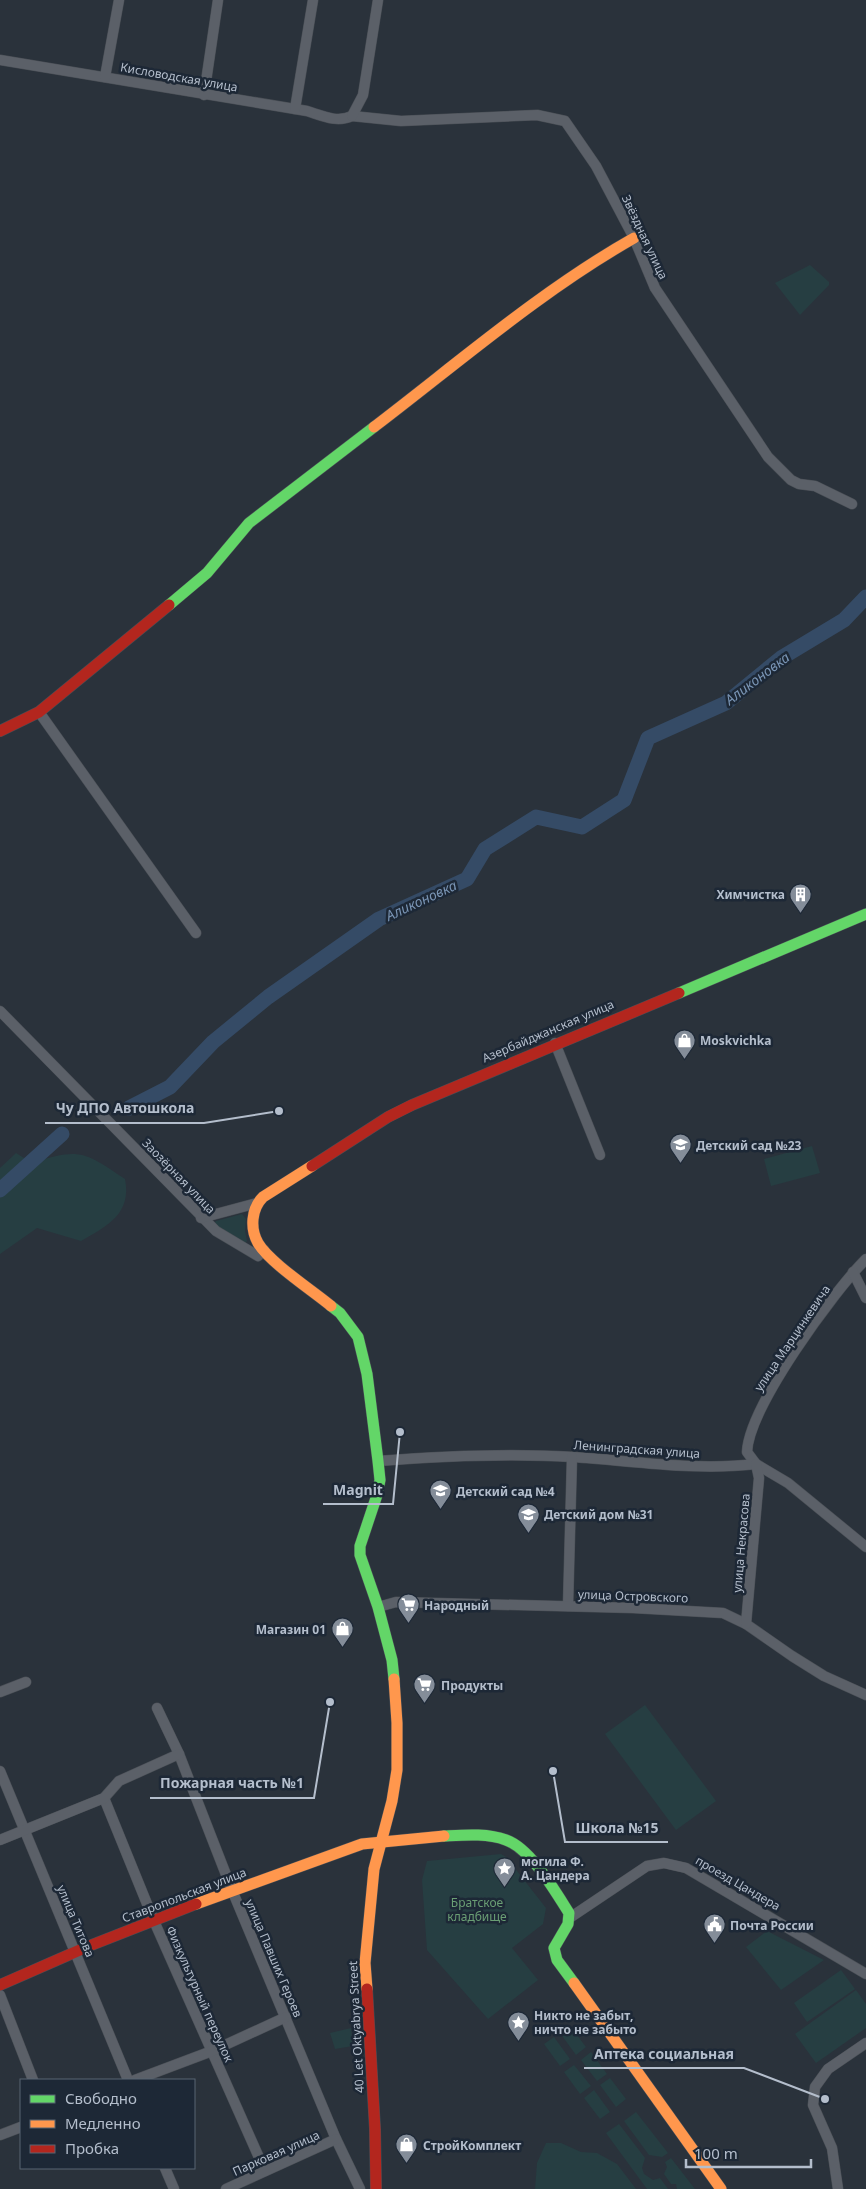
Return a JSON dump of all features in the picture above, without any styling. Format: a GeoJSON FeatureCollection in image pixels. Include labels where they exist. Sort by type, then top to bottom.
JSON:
{"type":"FeatureCollection","features":[{"type":"Feature","properties":{"kind":"street"},"geometry":{"type":"LineString","coordinates":[[105,77],[119,0]]}},
{"type":"Feature","properties":{"kind":"street"},"geometry":{"type":"LineString","coordinates":[[204,94],[218,0]]}},
{"type":"Feature","properties":{"kind":"street"},"geometry":{"type":"LineString","coordinates":[[295,109],[313,0]]}},
{"type":"Feature","properties":{"kind":"street"},"geometry":{"type":"LineString","coordinates":[[352,116],[363,95],[378,0]]}},
{"type":"Feature","properties":{"kind":"street","name":"Кисловодская улица"},"geometry":{"type":"LineString","coordinates":[[0,60],[295,109],[334,119],[343,120],[352,116]]}},
{"type":"Feature","properties":{"kind":"street","name":"Звёздная улица"},"geometry":{"type":"LineString","coordinates":[[352,116],[401,121],[537,115],[565,121],[585,148],[634,238],[655,288],[669,311],[780,472],[799,484],[815,486],[852,504]]}},
{"type":"Feature","properties":{"kind":"street"},"geometry":{"type":"LineString","coordinates":[[0,732],[39,712],[207,573],[230,543],[249,523],[564,282],[602,256],[634,238]]}},
{"type":"Feature","properties":{"kind":"street"},"geometry":{"type":"LineString","coordinates":[[39,712],[196,933]]}},
{"type":"Feature","properties":{"kind":"street","name":"Азербайджанская улица"},"geometry":{"type":"LineString","coordinates":[[257,1203],[396,1113],[431,1096],[866,914]]}},
{"type":"Feature","properties":{"kind":"street","name":"Заозёрная улица"},"geometry":{"type":"LineString","coordinates":[[0,1011],[201,1218],[216,1231],[258,1256],[264,1250]]}},
{"type":"Feature","properties":{"kind":"street"},"geometry":{"type":"LineString","coordinates":[[555,1044],[600,1155]]}},
{"type":"Feature","properties":{"kind":"street"},"geometry":{"type":"LineString","coordinates":[[201,1218],[257,1203]]}},
{"type":"Feature","properties":{"kind":"street","name":"40 Let Oktyabrya Street"},"geometry":{"type":"LineString","coordinates":[[257,1203],[252,1221],[253,1232],[264,1250],[323,1297],[340,1313],[355,1332],[362,1348],[367,1374],[378,1461],[380,1480],[360,1546],[360,1555],[378,1607],[394,1671],[397,1770],[392,1801],[374,1869],[365,1963],[375,2129],[376,2189]]}},
{"type":"Feature","properties":{"kind":"street","name":"улица Марцинкевича"},"geometry":{"type":"LineString","coordinates":[[756,1464],[747,1452],[747,1444],[753,1424],[765,1398],[853,1272],[866,1259]]}},
{"type":"Feature","properties":{"kind":"street"},"geometry":{"type":"LineString","coordinates":[[853,1272],[866,1298]]}},
{"type":"Feature","properties":{"kind":"street","name":"Ленинградская улица"},"geometry":{"type":"LineString","coordinates":[[378,1461],[516,1456],[572,1457],[683,1466],[734,1467],[756,1464]]}},
{"type":"Feature","properties":{"kind":"street"},"geometry":{"type":"LineString","coordinates":[[568,1606],[572,1457]]}},
{"type":"Feature","properties":{"kind":"street"},"geometry":{"type":"LineString","coordinates":[[756,1464],[788,1483],[866,1547]]}},
{"type":"Feature","properties":{"kind":"street","name":"улица Некрасова"},"geometry":{"type":"LineString","coordinates":[[746,1624],[759,1478],[756,1464]]}},
{"type":"Feature","properties":{"kind":"street","name":"улица Островского"},"geometry":{"type":"LineString","coordinates":[[378,1607],[396,1602],[568,1606],[722,1613],[746,1624],[824,1676],[866,1695]]}},
{"type":"Feature","properties":{"kind":"street"},"geometry":{"type":"LineString","coordinates":[[0,1692],[26,1682]]}},
{"type":"Feature","properties":{"kind":"street","name":"улица Павших Героев"},"geometry":{"type":"LineString","coordinates":[[157,1708],[179,1754],[232,1890],[336,2139],[360,2189]]}},
{"type":"Feature","properties":{"kind":"street"},"geometry":{"type":"LineString","coordinates":[[0,1840],[104,1798],[119,1781],[179,1754]]}},
{"type":"Feature","properties":{"kind":"street","name":"улица Титова"},"geometry":{"type":"LineString","coordinates":[[0,1772],[128,2079]]}},
{"type":"Feature","properties":{"kind":"street","name":"Физкультурный переулок"},"geometry":{"type":"LineString","coordinates":[[104,1798],[154,1921],[265,2172]]}},
{"type":"Feature","properties":{"kind":"street"},"geometry":{"type":"LineString","coordinates":[[381,1839],[477,1836],[507,1840],[517,1846],[561,1899],[569,1913],[568,1924],[554,1948],[557,1960],[721,2189]]}},
{"type":"Feature","properties":{"kind":"street","name":"Ставропольская улица"},"geometry":{"type":"LineString","coordinates":[[0,1986],[76,1951],[232,1890],[381,1839]]}},
{"type":"Feature","properties":{"kind":"street","name":"проезд Цандера"},"geometry":{"type":"LineString","coordinates":[[568,1919],[647,1866],[664,1863],[686,1868],[866,1974]]}},
{"type":"Feature","properties":{"kind":"street"},"geometry":{"type":"LineString","coordinates":[[0,1995],[33,2079]]}},
{"type":"Feature","properties":{"kind":"street"},"geometry":{"type":"LineString","coordinates":[[138,2079],[212,2051],[286,2017]]}},
{"type":"Feature","properties":{"kind":"street"},"geometry":{"type":"LineString","coordinates":[[838,2189],[832,2148],[814,2105],[815,2087],[828,2069],[866,2043]]}},
{"type":"Feature","properties":{"kind":"street"},"geometry":{"type":"LineString","coordinates":[[0,2135],[20,2127]]}},
{"type":"Feature","properties":{"kind":"street","name":"Парковая улица"},"geometry":{"type":"LineString","coordinates":[[226,2189],[336,2139]]}},
{"type":"Feature","properties":{"kind":"street"},"geometry":{"type":"LineString","coordinates":[[165,2169],[174,2189]]}},
{"type":"Feature","properties":{"kind":"green space"},"geometry":{"type":"Polygon","coordinates":[[[810,265],[829,282],[829,285],[800,315],[775,283],[810,265]]]}},
{"type":"Feature","properties":{"kind":"green space"},"geometry":{"type":"Polygon","coordinates":[[[812,1146],[820,1173],[771,1186],[764,1159],[812,1146]]]}},
{"type":"Feature","properties":{"kind":"green space"},"geometry":{"type":"Polygon","coordinates":[[[16,1153],[32,1163],[72,1154],[91,1158],[125,1179],[125,1201],[121,1210],[108,1224],[81,1241],[37,1228],[0,1254],[0,1168],[16,1153]]]}},
{"type":"Feature","properties":{"kind":"green space"},"geometry":{"type":"Polygon","coordinates":[[[242,1214],[246,1219],[245,1231],[247,1241],[245,1243],[214,1224],[216,1221],[242,1214]]]}},
{"type":"Feature","properties":{"kind":"green space"},"geometry":{"type":"Polygon","coordinates":[[[645,1705],[716,1801],[676,1830],[605,1734],[645,1705]]]}},
{"type":"Feature","properties":{"kind":"green space","name":"Братское кладбище"},"geometry":{"type":"Polygon","coordinates":[[[501,1854],[506,1857],[546,1908],[543,1924],[512,1948],[538,1980],[488,2019],[427,1950],[422,1880],[427,1861],[501,1854]]]}},
{"type":"Feature","properties":{"kind":"green space"},"geometry":{"type":"Polygon","coordinates":[[[767,1931],[824,1960],[781,1990],[746,1947],[767,1931]]]}},
{"type":"Feature","properties":{"kind":"green space"},"geometry":{"type":"Polygon","coordinates":[[[841,1970],[855,1989],[807,2022],[794,2003],[841,1970]]]}},
{"type":"Feature","properties":{"kind":"green space"},"geometry":{"type":"Polygon","coordinates":[[[856,1990],[866,2004],[866,2028],[816,2063],[795,2034],[856,1990]]]}},
{"type":"Feature","properties":{"kind":"green space"},"geometry":{"type":"Polygon","coordinates":[[[570,2026],[586,2047],[576,2055],[560,2033],[570,2026]]]}},
{"type":"Feature","properties":{"kind":"green space"},"geometry":{"type":"Polygon","coordinates":[[[351,2028],[353,2046],[335,2049],[330,2033],[351,2028]]]}},
{"type":"Feature","properties":{"kind":"green space"},"geometry":{"type":"Polygon","coordinates":[[[554,2037],[570,2059],[560,2066],[544,2044],[554,2037]]]}},
{"type":"Feature","properties":{"kind":"green space"},"geometry":{"type":"Polygon","coordinates":[[[591,2052],[607,2074],[597,2081],[581,2060],[591,2052]]]}},
{"type":"Feature","properties":{"kind":"green space"},"geometry":{"type":"Polygon","coordinates":[[[574,2065],[591,2086],[580,2094],[564,2072],[574,2065]]]}},
{"type":"Feature","properties":{"kind":"green space"},"geometry":{"type":"Polygon","coordinates":[[[610,2078],[626,2099],[616,2107],[600,2085],[610,2078]]]}},
{"type":"Feature","properties":{"kind":"green space"},"geometry":{"type":"Polygon","coordinates":[[[594,2090],[610,2112],[600,2119],[584,2098],[594,2090]]]}},
{"type":"Feature","properties":{"kind":"green space"},"geometry":{"type":"Polygon","coordinates":[[[636,2112],[668,2153],[662,2157],[649,2155],[624,2121],[636,2112]]]}},
{"type":"Feature","properties":{"kind":"green space"},"geometry":{"type":"Polygon","coordinates":[[[619,2124],[645,2158],[642,2168],[644,2174],[653,2180],[660,2178],[668,2189],[647,2189],[606,2133],[619,2124]]]}},
{"type":"Feature","properties":{"kind":"green space"},"geometry":{"type":"Polygon","coordinates":[[[546,2143],[561,2143],[581,2152],[597,2153],[617,2164],[636,2189],[535,2189],[537,2163],[546,2143]]]}},
{"type":"Feature","properties":{"kind":"green space"},"geometry":{"type":"Polygon","coordinates":[[[671,2158],[695,2189],[677,2189],[676,2184],[671,2184],[664,2174],[667,2167],[665,2162],[671,2158]]]}},
{"type":"Feature","properties":{"kind":"waterway","name":"Аликоновка"},"geometry":{"type":"LineString","coordinates":[[129,1108],[170,1087],[213,1042],[268,997],[379,919],[467,879],[485,849],[536,817],[582,827],[624,800],[648,738],[726,703],[781,658],[844,620],[866,597]]}},
{"type":"Feature","properties":{"kind":"waterway","name":"Аликоновка"},"geometry":{"type":"LineString","coordinates":[[0,1190],[62,1134]]}},
{"type":"Feature","properties":{"kind":"traffic: fast"},"geometry":{"type":"LineString","coordinates":[[169,605],[207,573],[249,523],[374,427]]}},
{"type":"Feature","properties":{"kind":"traffic: fast"},"geometry":{"type":"LineString","coordinates":[[679,993],[866,914]]}},
{"type":"Feature","properties":{"kind":"traffic: fast"},"geometry":{"type":"LineString","coordinates":[[331,1306],[340,1313],[358,1337],[367,1374],[380,1480],[360,1546],[360,1555],[378,1607],[392,1660],[394,1679]]}},
{"type":"Feature","properties":{"kind":"traffic: fast"},"geometry":{"type":"LineString","coordinates":[[444,1836],[475,1835],[499,1838],[515,1845],[533,1861],[569,1913],[568,1924],[554,1948],[557,1960],[574,1983]]}},
{"type":"Feature","properties":{"kind":"traffic: slow"},"geometry":{"type":"LineString","coordinates":[[374,427],[566,280],[634,238]]}},
{"type":"Feature","properties":{"kind":"traffic: slow"},"geometry":{"type":"LineString","coordinates":[[312,1166],[263,1197],[256,1207],[253,1225],[255,1237],[264,1251],[292,1276],[331,1306]]}},
{"type":"Feature","properties":{"kind":"traffic: slow"},"geometry":{"type":"LineString","coordinates":[[367,1989],[365,1963],[374,1869],[392,1801],[397,1770],[397,1723],[394,1679]]}},
{"type":"Feature","properties":{"kind":"traffic: slow"},"geometry":{"type":"LineString","coordinates":[[196,1904],[362,1844],[444,1836]]}},
{"type":"Feature","properties":{"kind":"traffic: slow"},"geometry":{"type":"LineString","coordinates":[[574,1983],[721,2189]]}},
{"type":"Feature","properties":{"kind":"traffic: jam"},"geometry":{"type":"LineString","coordinates":[[0,731],[39,712],[169,605]]}},
{"type":"Feature","properties":{"kind":"traffic: jam"},"geometry":{"type":"LineString","coordinates":[[312,1166],[388,1117],[412,1105],[679,993]]}},
{"type":"Feature","properties":{"kind":"traffic: jam"},"geometry":{"type":"LineString","coordinates":[[0,1985],[89,1946],[196,1904]]}},
{"type":"Feature","properties":{"kind":"traffic: jam"},"geometry":{"type":"LineString","coordinates":[[367,1989],[375,2129],[376,2189]]}},
{"type":"Feature","properties":{"kind":"place","name":"Химчистка"},"geometry":{"type":"Point","coordinates":[801,913]}},
{"type":"Feature","properties":{"kind":"place","name":"Moskvichka"},"geometry":{"type":"Point","coordinates":[684,1059]}},
{"type":"Feature","properties":{"kind":"place","name":"Чу ДПО Автошкола"},"geometry":{"type":"Point","coordinates":[279,1111]}},
{"type":"Feature","properties":{"kind":"place","name":"Детский сад №23"},"geometry":{"type":"Point","coordinates":[680,1164]}},
{"type":"Feature","properties":{"kind":"place","name":"Magnit"},"geometry":{"type":"Point","coordinates":[400,1432]}},
{"type":"Feature","properties":{"kind":"place","name":"Детский сад №4"},"geometry":{"type":"Point","coordinates":[440,1510]}},
{"type":"Feature","properties":{"kind":"place","name":"Детский дом №31"},"geometry":{"type":"Point","coordinates":[528,1533]}},
{"type":"Feature","properties":{"kind":"place","name":"Народный"},"geometry":{"type":"Point","coordinates":[408,1624]}},
{"type":"Feature","properties":{"kind":"place","name":"Магазин 01"},"geometry":{"type":"Point","coordinates":[342,1648]}},
{"type":"Feature","properties":{"kind":"place","name":"Пожарная часть №1"},"geometry":{"type":"Point","coordinates":[330,1702]}},
{"type":"Feature","properties":{"kind":"place","name":"Продукты"},"geometry":{"type":"Point","coordinates":[425,1704]}},
{"type":"Feature","properties":{"kind":"place","name":"Школа №15"},"geometry":{"type":"Point","coordinates":[553,1771]}},
{"type":"Feature","properties":{"kind":"place","name":"могила Ф. А. Цандера"},"geometry":{"type":"Point","coordinates":[505,1887]}},
{"type":"Feature","properties":{"kind":"place","name":"Почта России"},"geometry":{"type":"Point","coordinates":[714,1944]}},
{"type":"Feature","properties":{"kind":"place","name":"Никто не забыт, ничто не забыто"},"geometry":{"type":"Point","coordinates":[518,2041]}},
{"type":"Feature","properties":{"kind":"place","name":"Аптека социальная"},"geometry":{"type":"Point","coordinates":[825,2099]}},
{"type":"Feature","properties":{"kind":"place","name":"СтройКомплект"},"geometry":{"type":"Point","coordinates":[407,2164]}}]}
